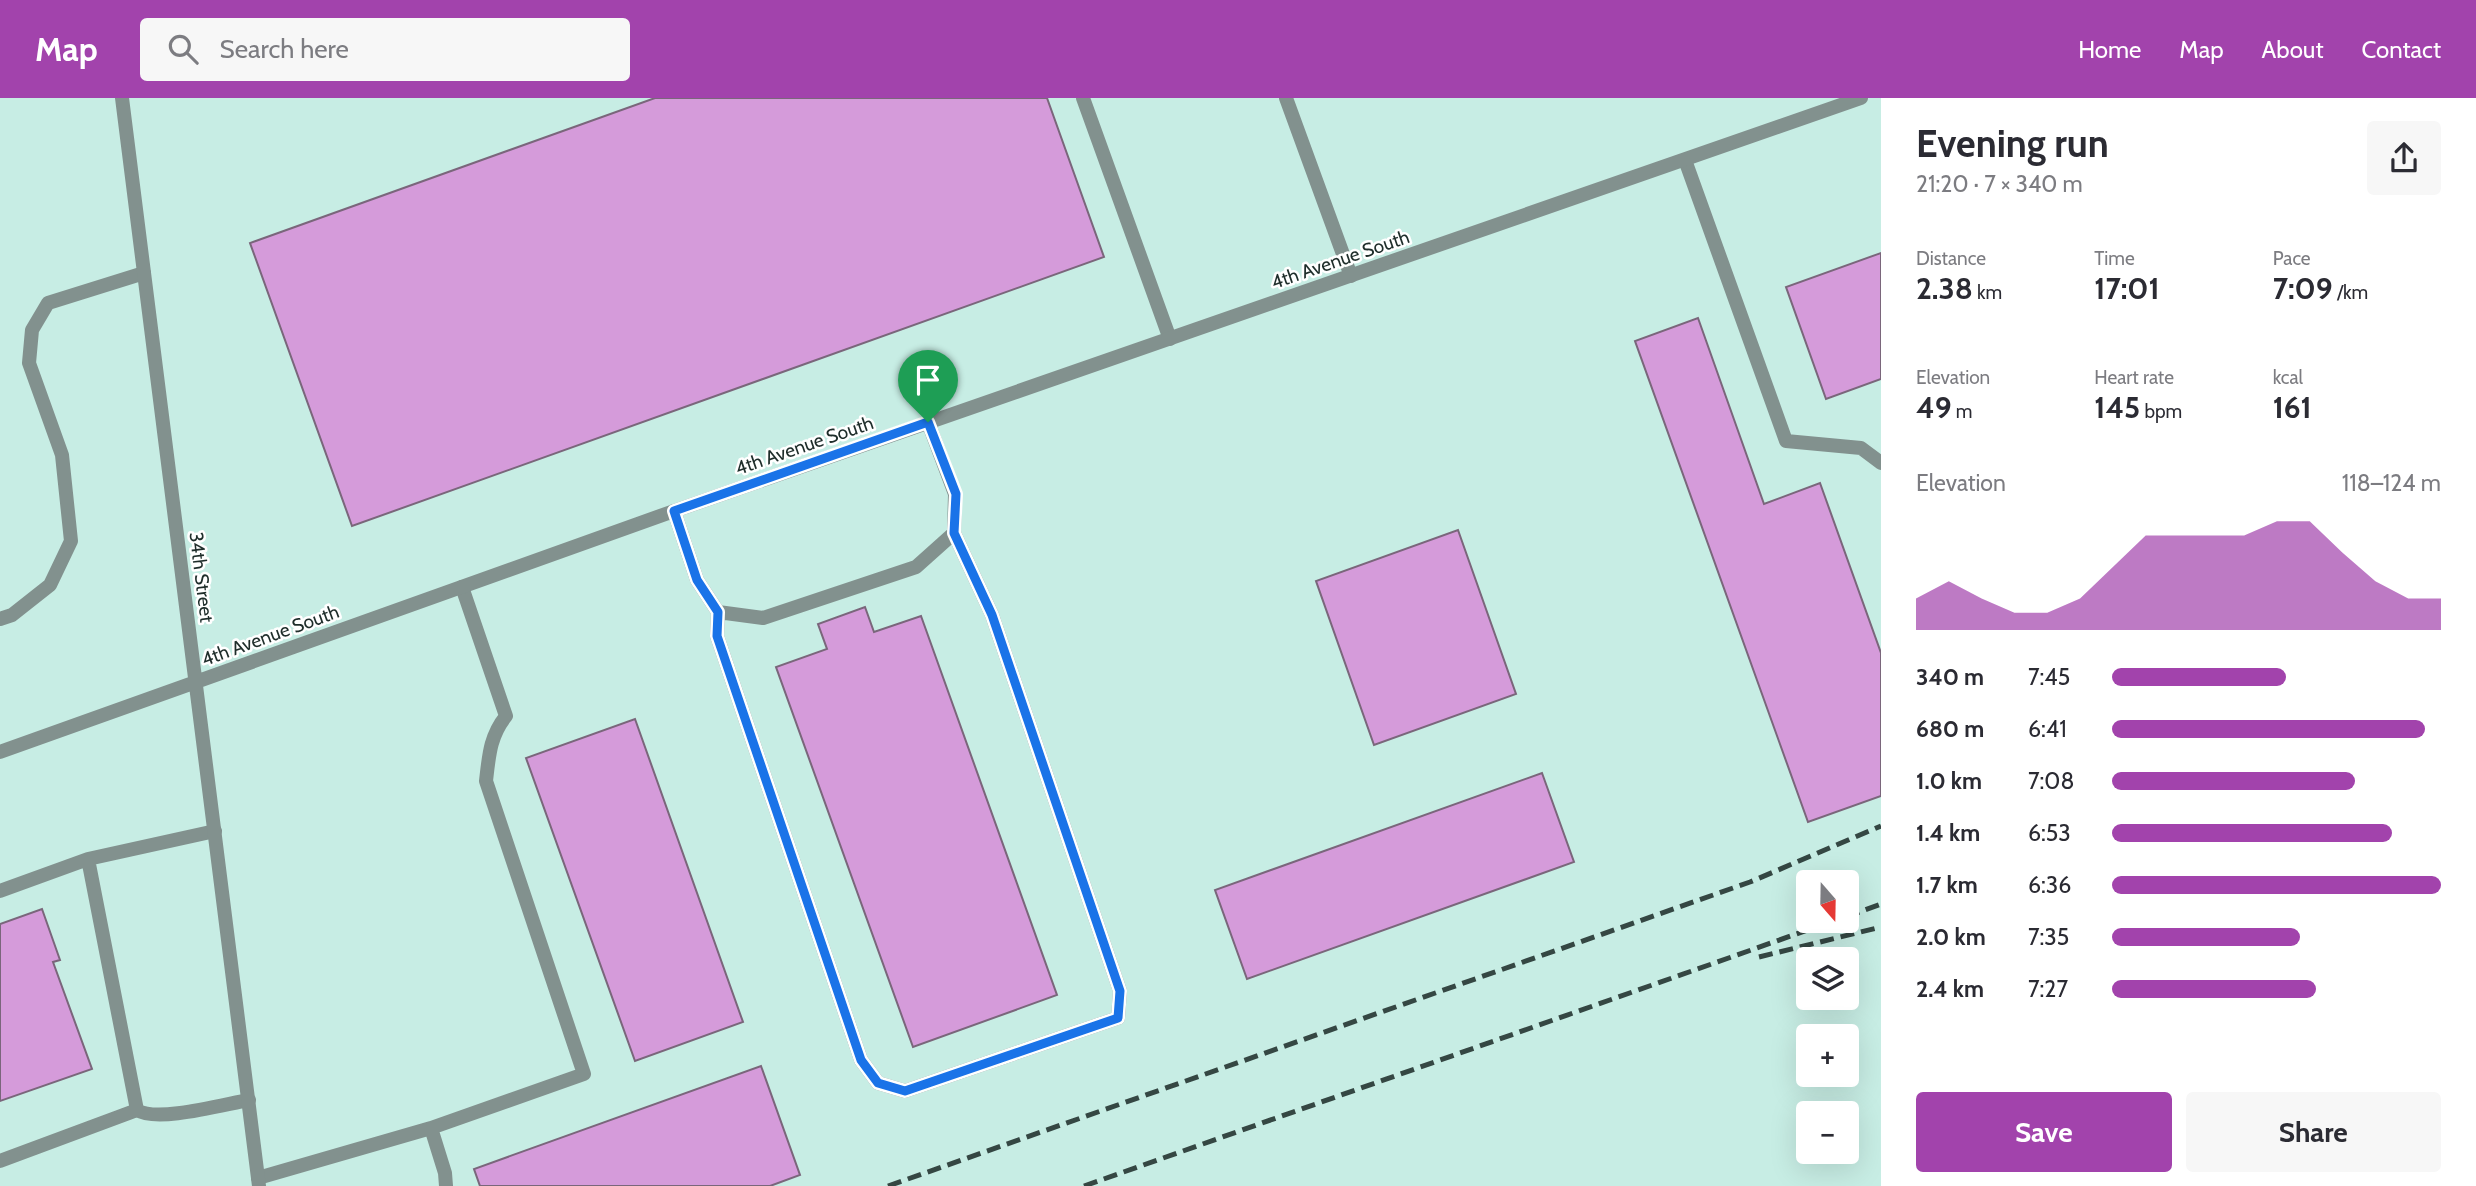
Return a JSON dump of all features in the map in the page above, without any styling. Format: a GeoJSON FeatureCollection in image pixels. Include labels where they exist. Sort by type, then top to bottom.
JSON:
{"type":"FeatureCollection","features":[{"type":"Feature","properties":{"kind":"street","name":"34th Street"},"geometry":{"type":"LineString","coordinates":[[122,98],[259,1182]]}},
{"type":"Feature","properties":{"kind":"street"},"geometry":{"type":"LineString","coordinates":[[1083,98],[1170,338]]}},
{"type":"Feature","properties":{"kind":"street"},"geometry":{"type":"LineString","coordinates":[[1286,98],[1351,276]]}},
{"type":"Feature","properties":{"kind":"street","name":"4th Avenue South"},"geometry":{"type":"LineString","coordinates":[[0,752],[674,511],[1861,98]]}},
{"type":"Feature","properties":{"kind":"street"},"geometry":{"type":"LineString","coordinates":[[1685,160],[1786,441],[1861,448],[1881,463]]}},
{"type":"Feature","properties":{"kind":"street"},"geometry":{"type":"LineString","coordinates":[[0,620],[12,615],[50,585],[71,541],[62,455],[29,363],[32,330],[48,303],[144,273]]}},
{"type":"Feature","properties":{"kind":"street"},"geometry":{"type":"LineString","coordinates":[[674,511],[697,580],[718,612],[717,636],[861,1060],[878,1083],[905,1091],[1118,1018],[1120,991],[992,615],[954,533],[956,494],[928,422]]}},
{"type":"Feature","properties":{"kind":"street"},"geometry":{"type":"LineString","coordinates":[[718,612],[763,618],[903,572],[916,567],[954,533]]}},
{"type":"Feature","properties":{"kind":"street"},"geometry":{"type":"LineString","coordinates":[[259,1182],[431,1128],[584,1074],[486,781],[489,747],[496,729],[506,716],[462,587]]}},
{"type":"Feature","properties":{"kind":"street"},"geometry":{"type":"LineString","coordinates":[[0,891],[88,859],[215,831]]}},
{"type":"Feature","properties":{"kind":"street"},"geometry":{"type":"LineString","coordinates":[[88,859],[137,1110],[145,1115],[183,1113],[249,1100]]}},
{"type":"Feature","properties":{"kind":"street"},"geometry":{"type":"LineString","coordinates":[[0,1161],[137,1110]]}},
{"type":"Feature","properties":{"kind":"street"},"geometry":{"type":"LineString","coordinates":[[431,1128],[445,1173],[446,1186]]}},
{"type":"Feature","properties":{"kind":"building"},"geometry":{"type":"Polygon","coordinates":[[[655,98],[1047,98],[1104,257],[352,526],[250,243],[655,98]]]}},
{"type":"Feature","properties":{"kind":"building"},"geometry":{"type":"Polygon","coordinates":[[[1881,253],[1881,379],[1826,399],[1786,287],[1881,253]]]}},
{"type":"Feature","properties":{"kind":"building"},"geometry":{"type":"Polygon","coordinates":[[[1698,318],[1764,504],[1820,483],[1881,653],[1881,796],[1808,822],[1635,341],[1698,318]]]}},
{"type":"Feature","properties":{"kind":"building"},"geometry":{"type":"Polygon","coordinates":[[[1458,530],[1516,694],[1374,745],[1316,581],[1458,530]]]}},
{"type":"Feature","properties":{"kind":"building"},"geometry":{"type":"Polygon","coordinates":[[[865,607],[874,632],[921,616],[1057,995],[913,1047],[776,667],[827,649],[818,624],[865,607]]]}},
{"type":"Feature","properties":{"kind":"building"},"geometry":{"type":"Polygon","coordinates":[[[635,719],[743,1022],[635,1061],[526,758],[635,719]]]}},
{"type":"Feature","properties":{"kind":"building"},"geometry":{"type":"Polygon","coordinates":[[[1542,773],[1574,862],[1247,979],[1215,890],[1542,773]]]}},
{"type":"Feature","properties":{"kind":"building"},"geometry":{"type":"Polygon","coordinates":[[[42,909],[60,960],[53,962],[92,1069],[0,1101],[0,924],[42,909]]]}},
{"type":"Feature","properties":{"kind":"building"},"geometry":{"type":"Polygon","coordinates":[[[761,1066],[800,1175],[770,1186],[480,1186],[474,1169],[761,1066]]]}},
{"type":"Feature","properties":{"kind":"railway"},"geometry":{"type":"LineString","coordinates":[[888,1186],[1750,882],[1881,826]]}},
{"type":"Feature","properties":{"kind":"railway"},"geometry":{"type":"LineString","coordinates":[[1859,912],[1881,904]]}},
{"type":"Feature","properties":{"kind":"railway"},"geometry":{"type":"LineString","coordinates":[[1759,957],[1881,927]]}},
{"type":"Feature","properties":{"kind":"railway"},"geometry":{"type":"LineString","coordinates":[[1084,1186],[1799,933]]}},
{"type":"Feature","properties":{"kind":"route"},"geometry":{"type":"LineString","coordinates":[[928,422],[956,494],[954,533],[992,615],[1120,991],[1118,1018],[905,1091],[878,1083],[861,1060],[717,636],[718,612],[697,580],[674,511],[928,422]]}}]}
